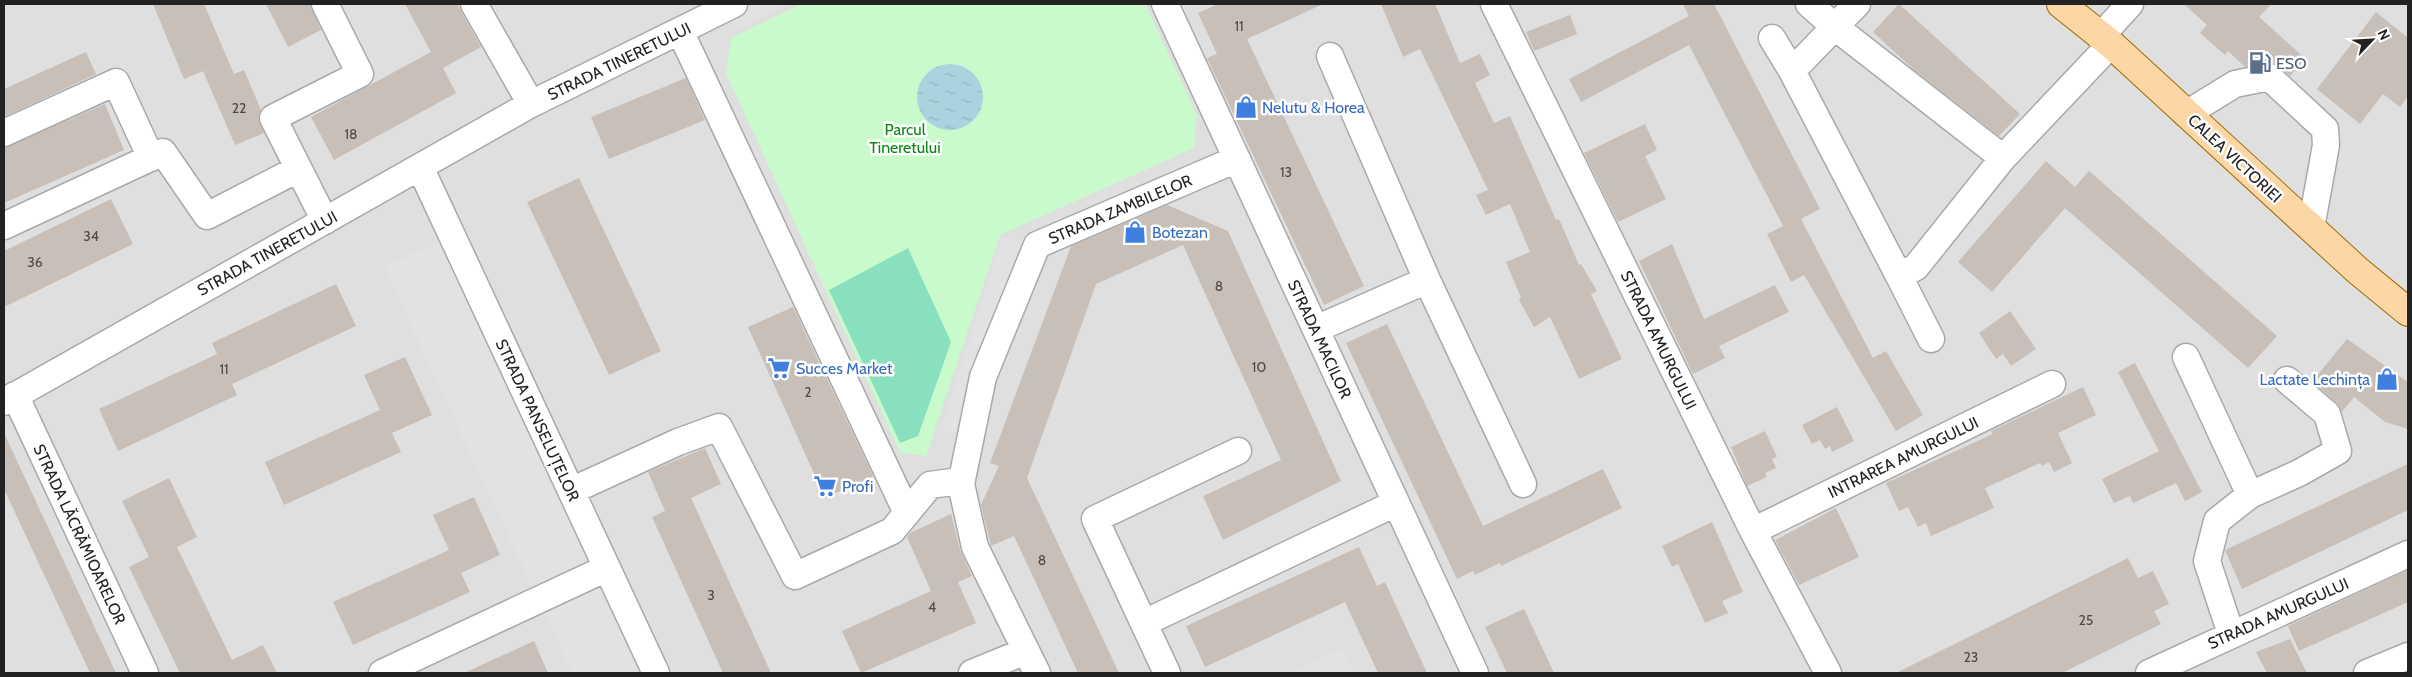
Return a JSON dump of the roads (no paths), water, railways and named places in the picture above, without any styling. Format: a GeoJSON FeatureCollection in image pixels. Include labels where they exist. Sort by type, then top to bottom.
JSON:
{"type":"FeatureCollection","features":[{"type":"Feature","properties":{"kind":"main road","name":"CALEA VICTORIEI"},"geometry":{"type":"LineString","coordinates":[[2061,4],[2105,41],[2357,270],[2408,312]]}},
{"type":"Feature","properties":{"kind":"street"},"geometry":{"type":"LineString","coordinates":[[325,4],[360,74],[273,118],[325,221]]}},
{"type":"Feature","properties":{"kind":"street","name":"STRADA TINERETULUI"},"geometry":{"type":"LineString","coordinates":[[474,4],[531,104]]}},
{"type":"Feature","properties":{"kind":"street","name":"STRADA TINERETULUI"},"geometry":{"type":"LineString","coordinates":[[9,398],[531,104],[734,4]]}},
{"type":"Feature","properties":{"kind":"street","name":"STRADA MACILOR"},"geometry":{"type":"LineString","coordinates":[[1165,4],[1475,673]]}},
{"type":"Feature","properties":{"kind":"street","name":"STRADA AMURGULUI"},"geometry":{"type":"LineString","coordinates":[[1494,4],[1753,531],[1828,673]]}},
{"type":"Feature","properties":{"kind":"street"},"geometry":{"type":"LineString","coordinates":[[1809,4],[1835,27],[2003,158]]}},
{"type":"Feature","properties":{"kind":"street"},"geometry":{"type":"LineString","coordinates":[[1792,71],[1857,4]]}},
{"type":"Feature","properties":{"kind":"street"},"geometry":{"type":"LineString","coordinates":[[1899,276],[1916,267],[2003,158],[2105,41],[2130,4]]}},
{"type":"Feature","properties":{"kind":"street"},"geometry":{"type":"LineString","coordinates":[[680,31],[907,513]]}},
{"type":"Feature","properties":{"kind":"street"},"geometry":{"type":"LineString","coordinates":[[1772,38],[1792,71],[1931,339]]}},
{"type":"Feature","properties":{"kind":"street"},"geometry":{"type":"LineString","coordinates":[[1330,56],[1427,280],[1523,484]]}},
{"type":"Feature","properties":{"kind":"street"},"geometry":{"type":"LineString","coordinates":[[2186,114],[2235,84],[2270,77],[2325,129],[2326,145],[2310,228]]}},
{"type":"Feature","properties":{"kind":"street"},"geometry":{"type":"LineString","coordinates":[[4,133],[116,82],[151,158]]}},
{"type":"Feature","properties":{"kind":"street"},"geometry":{"type":"LineString","coordinates":[[4,226],[163,152],[207,216],[298,169]]}},
{"type":"Feature","properties":{"kind":"street","name":"STRADA ZAMBILELOR"},"geometry":{"type":"LineString","coordinates":[[1031,662],[975,547],[961,484],[983,377],[1036,245],[1237,159]]}},
{"type":"Feature","properties":{"kind":"street","name":"STRADA PANSELUȚELOR"},"geometry":{"type":"LineString","coordinates":[[420,167],[656,673]]}},
{"type":"Feature","properties":{"kind":"street"},"geometry":{"type":"LineString","coordinates":[[1316,329],[1427,280]]}},
{"type":"Feature","properties":{"kind":"street"},"geometry":{"type":"LineString","coordinates":[[2186,357],[2250,495]]}},
{"type":"Feature","properties":{"kind":"street"},"geometry":{"type":"LineString","coordinates":[[2231,634],[2208,561],[2217,521],[2250,495],[2299,473],[2338,451],[2327,414],[2287,380]]}},
{"type":"Feature","properties":{"kind":"street","name":"INTRAREA AMURGULUI"},"geometry":{"type":"LineString","coordinates":[[1753,531],[2052,384]]}},
{"type":"Feature","properties":{"kind":"street","name":"STRADA LĂCRĂMIOARELOR"},"geometry":{"type":"LineString","coordinates":[[9,398],[145,673]]}},
{"type":"Feature","properties":{"kind":"street"},"geometry":{"type":"LineString","coordinates":[[571,491],[678,442],[719,427],[795,576],[892,531],[930,485],[959,482],[961,484]]}},
{"type":"Feature","properties":{"kind":"street"},"geometry":{"type":"LineString","coordinates":[[1167,673],[1095,519],[1238,451]]}},
{"type":"Feature","properties":{"kind":"street"},"geometry":{"type":"LineString","coordinates":[[1144,623],[1396,503]]}},
{"type":"Feature","properties":{"kind":"street","name":"STRADA AMURGULUI"},"geometry":{"type":"LineString","coordinates":[[2149,673],[2197,663],[2231,634],[2408,554]]}},
{"type":"Feature","properties":{"kind":"street"},"geometry":{"type":"LineString","coordinates":[[382,673],[607,568]]}},
{"type":"Feature","properties":{"kind":"street"},"geometry":{"type":"LineString","coordinates":[[2367,673],[2408,656]]}},
{"type":"Feature","properties":{"kind":"street"},"geometry":{"type":"LineString","coordinates":[[972,673],[1031,662]]}},
{"type":"Feature","properties":{"kind":"water"},"geometry":{"type":"Polygon","coordinates":[[[943,64],[957,64],[969,69],[978,78],[983,90],[981,110],[974,121],[957,130],[943,130],[931,125],[922,116],[917,104],[917,90],[922,78],[931,69],[943,64]]]}},
{"type":"Feature","properties":{"kind":"place","name":"ESO"},"geometry":{"type":"Point","coordinates":[2260,63]}},
{"type":"Feature","properties":{"kind":"place","name":"Nelutu & Horea"},"geometry":{"type":"Point","coordinates":[1246,107]}},
{"type":"Feature","properties":{"kind":"place","name":"Botezan"},"geometry":{"type":"Point","coordinates":[1135,232]}},
{"type":"Feature","properties":{"kind":"place","name":"Succes Market"},"geometry":{"type":"Point","coordinates":[779,368]}},
{"type":"Feature","properties":{"kind":"place","name":"Lactate Lechința"},"geometry":{"type":"Point","coordinates":[2387,379]}},
{"type":"Feature","properties":{"kind":"place","name":"Profi"},"geometry":{"type":"Point","coordinates":[825,486]}},
{"type":"Feature","properties":{"kind":"park label","name":"Parcul Tineretului"},"geometry":{"type":"Point","coordinates":[905,138]}}]}
